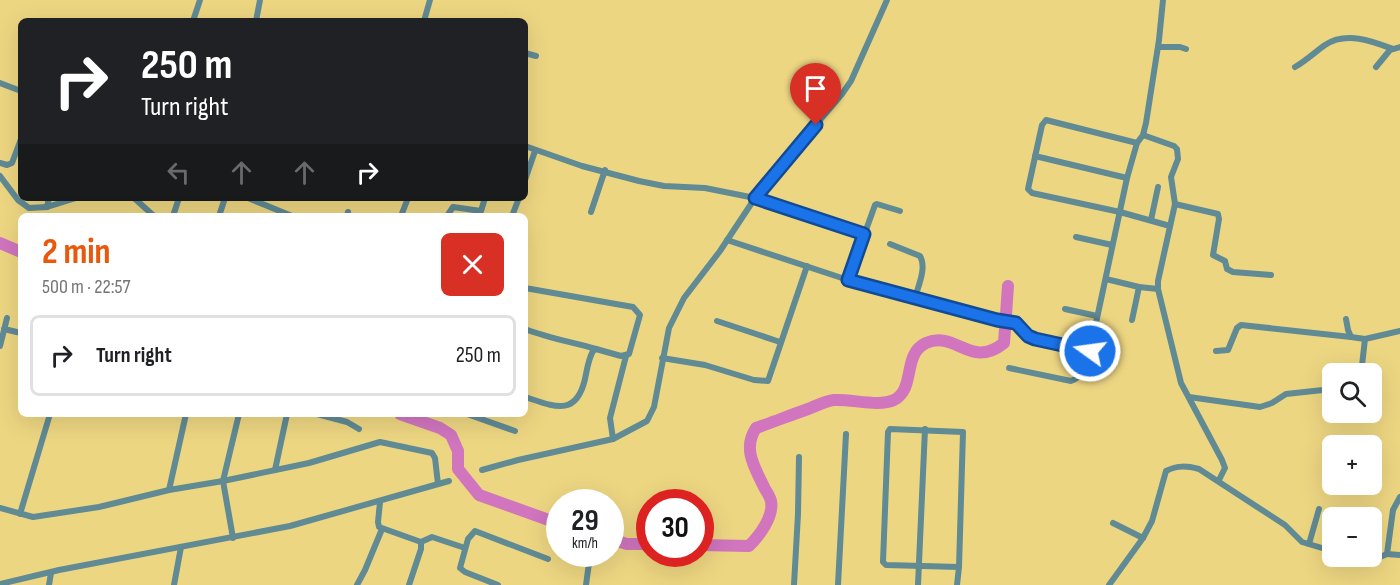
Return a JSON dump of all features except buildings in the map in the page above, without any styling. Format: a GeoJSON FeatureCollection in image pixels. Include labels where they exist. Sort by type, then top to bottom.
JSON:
{"type":"FeatureCollection","features":[{"type":"Feature","properties":{"kind":"street"},"geometry":{"type":"LineString","coordinates":[[194,18],[200,0]]}},
{"type":"Feature","properties":{"kind":"street"},"geometry":{"type":"LineString","coordinates":[[257,18],[260,0]]}},
{"type":"Feature","properties":{"kind":"street"},"geometry":{"type":"LineString","coordinates":[[425,18],[430,0]]}},
{"type":"Feature","properties":{"kind":"street"},"geometry":{"type":"LineString","coordinates":[[482,470],[537,455],[613,439],[646,421],[651,414],[669,328],[684,298],[755,198],[846,87],[865,51],[887,0]]}},
{"type":"Feature","properties":{"kind":"street"},"geometry":{"type":"LineString","coordinates":[[1009,368],[1071,381],[1076,380],[1082,373],[1090,351],[1126,178],[1146,123],[1159,44],[1163,0]]}},
{"type":"Feature","properties":{"kind":"street"},"geometry":{"type":"LineString","coordinates":[[1295,67],[1308,60],[1326,44],[1344,38],[1370,40],[1396,48]]}},
{"type":"Feature","properties":{"kind":"street"},"geometry":{"type":"LineString","coordinates":[[1159,44],[1186,48]]}},
{"type":"Feature","properties":{"kind":"street"},"geometry":{"type":"LineString","coordinates":[[1376,68],[1387,53],[1396,48]]}},
{"type":"Feature","properties":{"kind":"street"},"geometry":{"type":"LineString","coordinates":[[528,54],[536,56]]}},
{"type":"Feature","properties":{"kind":"street"},"geometry":{"type":"LineString","coordinates":[[0,83],[18,90]]}},
{"type":"Feature","properties":{"kind":"street"},"geometry":{"type":"LineString","coordinates":[[1137,143],[1046,120],[1042,125],[1028,189],[1032,193],[1120,212],[1170,226]]}},
{"type":"Feature","properties":{"kind":"street"},"geometry":{"type":"LineString","coordinates":[[1143,135],[1177,149],[1178,159],[1171,177],[1175,204],[1158,289],[1181,383],[1225,468],[1219,480]]}},
{"type":"Feature","properties":{"kind":"street"},"geometry":{"type":"LineString","coordinates":[[0,163],[7,165],[12,163],[18,148]]}},
{"type":"Feature","properties":{"kind":"street"},"geometry":{"type":"LineString","coordinates":[[528,148],[582,166],[655,184],[705,188],[755,198],[864,234]]}},
{"type":"Feature","properties":{"kind":"street"},"geometry":{"type":"LineString","coordinates":[[528,171],[535,151]]}},
{"type":"Feature","properties":{"kind":"street"},"geometry":{"type":"LineString","coordinates":[[1035,156],[1126,178]]}},
{"type":"Feature","properties":{"kind":"street"},"geometry":{"type":"LineString","coordinates":[[591,212],[605,171]]}},
{"type":"Feature","properties":{"kind":"street"},"geometry":{"type":"LineString","coordinates":[[0,176],[18,197]]}},
{"type":"Feature","properties":{"kind":"street"},"geometry":{"type":"LineString","coordinates":[[1151,220],[1158,187]]}},
{"type":"Feature","properties":{"kind":"street"},"geometry":{"type":"LineString","coordinates":[[21,201],[26,207],[32,209],[66,201]]}},
{"type":"Feature","properties":{"kind":"street"},"geometry":{"type":"LineString","coordinates":[[47,207],[49,201]]}},
{"type":"Feature","properties":{"kind":"street"},"geometry":{"type":"LineString","coordinates":[[138,201],[151,213]]}},
{"type":"Feature","properties":{"kind":"street"},"geometry":{"type":"LineString","coordinates":[[255,201],[285,213]]}},
{"type":"Feature","properties":{"kind":"street"},"geometry":{"type":"LineString","coordinates":[[449,213],[453,207],[481,211],[484,201]]}},
{"type":"Feature","properties":{"kind":"street"},"geometry":{"type":"LineString","coordinates":[[848,280],[876,204],[900,211]]}},
{"type":"Feature","properties":{"kind":"street"},"geometry":{"type":"LineString","coordinates":[[1175,204],[1218,214],[1220,219],[1213,255],[1225,261],[1227,269],[1233,272],[1271,275]]}},
{"type":"Feature","properties":{"kind":"street"},"geometry":{"type":"LineString","coordinates":[[1076,237],[1112,245]]}},
{"type":"Feature","properties":{"kind":"street"},"geometry":{"type":"LineString","coordinates":[[727,240],[848,280],[1013,322],[1019,325],[1028,336],[1090,351]]}},
{"type":"Feature","properties":{"kind":"street"},"geometry":{"type":"LineString","coordinates":[[890,244],[920,256],[922,259],[923,266],[915,298]]}},
{"type":"Feature","properties":{"kind":"street"},"geometry":{"type":"LineString","coordinates":[[662,358],[705,365],[764,382],[768,381],[807,266]]}},
{"type":"Feature","properties":{"kind":"street"},"geometry":{"type":"LineString","coordinates":[[1106,279],[1158,289]]}},
{"type":"Feature","properties":{"kind":"street"},"geometry":{"type":"LineString","coordinates":[[1132,320],[1139,287]]}},
{"type":"Feature","properties":{"kind":"street"},"geometry":{"type":"LineString","coordinates":[[528,289],[635,308],[640,315],[630,351],[626,356],[610,418],[613,439]]}},
{"type":"Feature","properties":{"kind":"street"},"geometry":{"type":"LineString","coordinates":[[1065,309],[1097,316]]}},
{"type":"Feature","properties":{"kind":"street"},"geometry":{"type":"LineString","coordinates":[[0,346],[7,318]]}},
{"type":"Feature","properties":{"kind":"street"},"geometry":{"type":"LineString","coordinates":[[1347,319],[1351,337]]}},
{"type":"Feature","properties":{"kind":"street"},"geometry":{"type":"LineString","coordinates":[[717,321],[780,342]]}},
{"type":"Feature","properties":{"kind":"street"},"geometry":{"type":"LineString","coordinates":[[1216,351],[1228,350],[1237,328],[1241,325],[1365,339],[1400,331]]}},
{"type":"Feature","properties":{"kind":"street"},"geometry":{"type":"LineString","coordinates":[[4,329],[18,332]]}},
{"type":"Feature","properties":{"kind":"street"},"geometry":{"type":"LineString","coordinates":[[528,330],[626,356]]}},
{"type":"Feature","properties":{"kind":"street"},"geometry":{"type":"LineString","coordinates":[[1362,363],[1365,339]]}},
{"type":"Feature","properties":{"kind":"street"},"geometry":{"type":"LineString","coordinates":[[528,398],[558,408],[568,406],[575,401],[581,392],[590,356],[596,349]]}},
{"type":"Feature","properties":{"kind":"street"},"geometry":{"type":"LineString","coordinates":[[1189,397],[1260,407],[1286,394],[1322,390]]}},
{"type":"Feature","properties":{"kind":"street"},"geometry":{"type":"LineString","coordinates":[[20,514],[49,417]]}},
{"type":"Feature","properties":{"kind":"street"},"geometry":{"type":"LineString","coordinates":[[170,490],[185,417]]}},
{"type":"Feature","properties":{"kind":"street"},"geometry":{"type":"LineString","coordinates":[[233,538],[223,482],[238,417]]}},
{"type":"Feature","properties":{"kind":"street"},"geometry":{"type":"LineString","coordinates":[[275,470],[286,417]]}},
{"type":"Feature","properties":{"kind":"street"},"geometry":{"type":"LineString","coordinates":[[328,417],[347,422],[358,429]]}},
{"type":"Feature","properties":{"kind":"street"},"geometry":{"type":"LineString","coordinates":[[475,417],[515,431]]}},
{"type":"Feature","properties":{"kind":"street"},"geometry":{"type":"LineString","coordinates":[[957,585],[959,567],[963,434],[958,431],[925,429],[894,428],[888,430],[883,562],[886,565],[959,567]]}},
{"type":"Feature","properties":{"kind":"street"},"geometry":{"type":"LineString","coordinates":[[918,585],[925,429]]}},
{"type":"Feature","properties":{"kind":"street"},"geometry":{"type":"LineString","coordinates":[[838,585],[846,434]]}},
{"type":"Feature","properties":{"kind":"street"},"geometry":{"type":"LineString","coordinates":[[0,508],[33,517],[99,507],[170,490],[223,482],[309,463],[380,442],[432,453],[435,458],[438,484]]}},
{"type":"Feature","properties":{"kind":"street"},"geometry":{"type":"LineString","coordinates":[[794,585],[799,457]]}},
{"type":"Feature","properties":{"kind":"street"},"geometry":{"type":"LineString","coordinates":[[1109,585],[1143,538],[1152,520],[1166,471],[1172,468],[1186,466],[1199,469],[1285,525],[1300,541],[1322,548]]}},
{"type":"Feature","properties":{"kind":"street"},"geometry":{"type":"LineString","coordinates":[[0,584],[290,526],[449,481]]}},
{"type":"Feature","properties":{"kind":"street"},"geometry":{"type":"LineString","coordinates":[[1387,555],[1393,510],[1400,497]]}},
{"type":"Feature","properties":{"kind":"street"},"geometry":{"type":"LineString","coordinates":[[380,502],[378,525],[382,529],[420,542],[432,537],[465,548]]}},
{"type":"Feature","properties":{"kind":"street"},"geometry":{"type":"LineString","coordinates":[[1309,544],[1319,509]]}},
{"type":"Feature","properties":{"kind":"street"},"geometry":{"type":"LineString","coordinates":[[1113,523],[1143,538]]}},
{"type":"Feature","properties":{"kind":"street"},"geometry":{"type":"LineString","coordinates":[[357,585],[382,529]]}},
{"type":"Feature","properties":{"kind":"street"},"geometry":{"type":"LineString","coordinates":[[498,585],[462,571],[460,564],[472,533],[479,532],[546,558]]}},
{"type":"Feature","properties":{"kind":"street"},"geometry":{"type":"LineString","coordinates":[[409,585],[421,549],[420,542]]}},
{"type":"Feature","properties":{"kind":"street"},"geometry":{"type":"LineString","coordinates":[[174,585],[181,547]]}},
{"type":"Feature","properties":{"kind":"street"},"geometry":{"type":"LineString","coordinates":[[1382,556],[1400,555]]}},
{"type":"Feature","properties":{"kind":"street"},"geometry":{"type":"LineString","coordinates":[[586,585],[588,567]]}},
{"type":"Feature","properties":{"kind":"street"},"geometry":{"type":"LineString","coordinates":[[50,585],[51,573]]}},
{"type":"Feature","properties":{"kind":"waterway"},"geometry":{"type":"LineString","coordinates":[[0,243],[18,251]]}},
{"type":"Feature","properties":{"kind":"waterway"},"geometry":{"type":"LineString","coordinates":[[714,545],[749,546],[768,520],[771,501],[754,466],[750,451],[750,443],[756,428],[824,402],[841,400],[881,403],[894,400],[905,388],[914,355],[926,343],[937,340],[982,353],[992,350],[1004,343],[1008,286]]}},
{"type":"Feature","properties":{"kind":"waterway"},"geometry":{"type":"LineString","coordinates":[[409,417],[440,428],[451,435],[458,451],[458,469],[479,495],[546,519]]}},
{"type":"Feature","properties":{"kind":"waterway"},"geometry":{"type":"LineString","coordinates":[[624,543],[636,544]]}},
{"type":"Feature","properties":{"kind":"route"},"geometry":{"type":"LineString","coordinates":[[816,125],[755,198],[864,234],[848,280],[997,320],[1013,322],[1019,325],[1024,333],[1035,339],[1090,351]]}}]}
